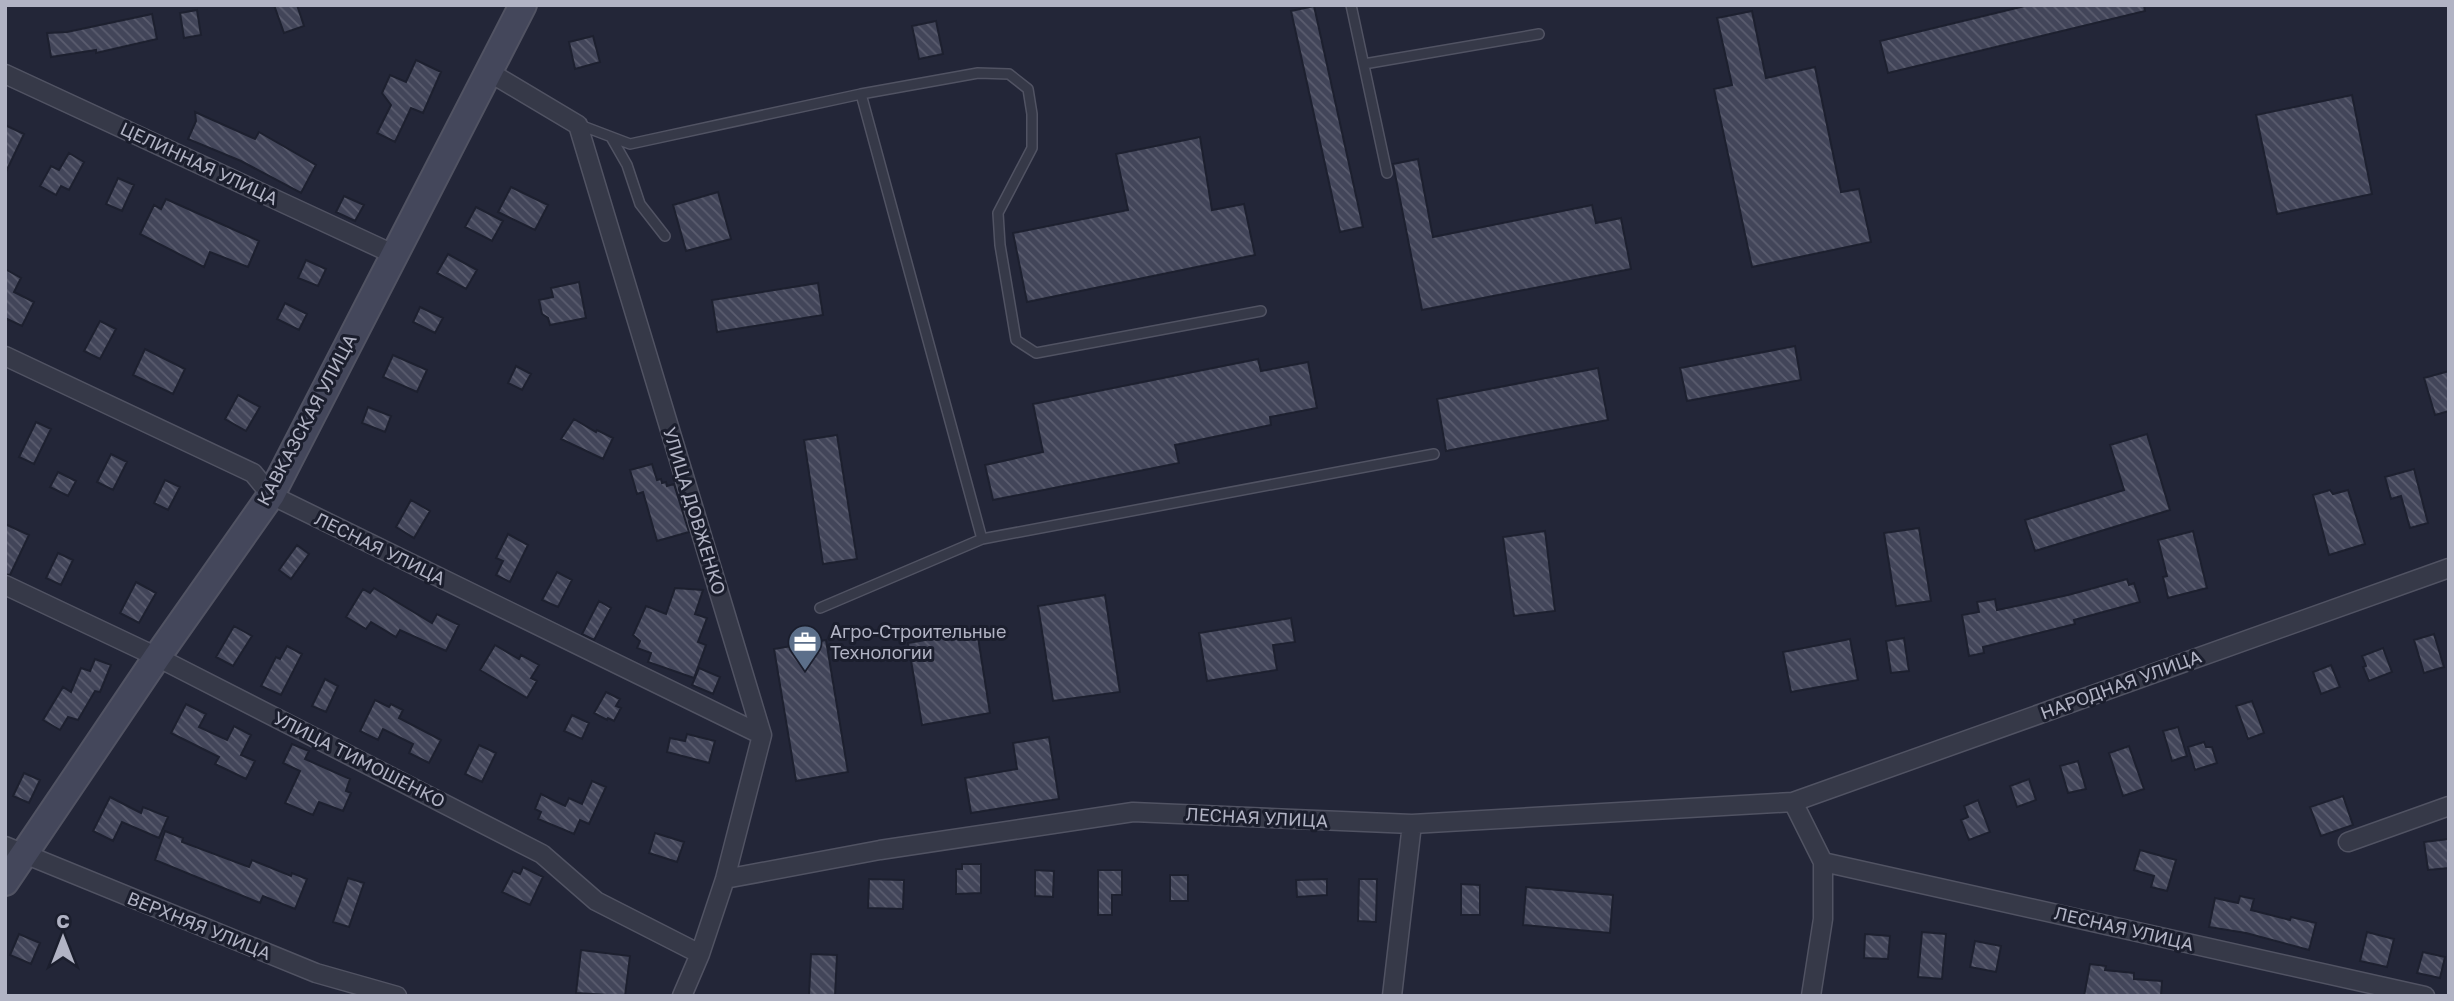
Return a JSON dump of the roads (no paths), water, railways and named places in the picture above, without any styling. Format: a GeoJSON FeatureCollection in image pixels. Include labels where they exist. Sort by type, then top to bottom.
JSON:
{"type":"FeatureCollection","features":[{"type":"Feature","properties":{"kind":"street","name":"КАВКАЗСКАЯ УЛИЦА"},"geometry":{"type":"LineString","coordinates":[[5,881],[15,850],[157,657],[271,495],[523,5]]}},
{"type":"Feature","properties":{"kind":"street"},"geometry":{"type":"LineString","coordinates":[[489,72],[578,125]]}},
{"type":"Feature","properties":{"kind":"street","name":"ЦЕЛИННАЯ УЛИЦА"},"geometry":{"type":"LineString","coordinates":[[5,74],[393,254]]}},
{"type":"Feature","properties":{"kind":"street","name":"УЛИЦА ДОВЖЕНКО"},"geometry":{"type":"LineString","coordinates":[[578,125],[762,735]]}},
{"type":"Feature","properties":{"kind":"street","name":"ЛЕСНАЯ УЛИЦА"},"geometry":{"type":"LineString","coordinates":[[5,356],[254,473],[271,495],[762,735]]}},
{"type":"Feature","properties":{"kind":"street","name":"НАРОДНАЯ УЛИЦА"},"geometry":{"type":"LineString","coordinates":[[1793,802],[2449,568]]}},
{"type":"Feature","properties":{"kind":"street","name":"УЛИЦА ТИМОШЕНКО"},"geometry":{"type":"LineString","coordinates":[[5,585],[157,657],[542,854],[596,901],[700,954]]}},
{"type":"Feature","properties":{"kind":"street"},"geometry":{"type":"LineString","coordinates":[[682,996],[700,954],[725,878],[762,735]]}},
{"type":"Feature","properties":{"kind":"street"},"geometry":{"type":"LineString","coordinates":[[1793,802],[1823,862],[1823,919],[1811,996]]}},
{"type":"Feature","properties":{"kind":"street","name":"ЛЕСНАЯ УЛИЦА"},"geometry":{"type":"LineString","coordinates":[[725,878],[880,850],[1133,812],[1412,824],[1793,802]]}},
{"type":"Feature","properties":{"kind":"street"},"geometry":{"type":"LineString","coordinates":[[2348,842],[2449,806]]}},
{"type":"Feature","properties":{"kind":"street"},"geometry":{"type":"LineString","coordinates":[[1392,996],[1412,824]]}},
{"type":"Feature","properties":{"kind":"street","name":"ВЕРХНЯЯ УЛИЦА"},"geometry":{"type":"LineString","coordinates":[[15,850],[316,973],[397,996]]}},
{"type":"Feature","properties":{"kind":"street","name":"ЛЕСНАЯ УЛИЦА"},"geometry":{"type":"LineString","coordinates":[[1823,862],[2425,996]]}},
{"type":"Feature","properties":{"kind":"lane"},"geometry":{"type":"LineString","coordinates":[[1351,5],[1387,173]]}},
{"type":"Feature","properties":{"kind":"lane"},"geometry":{"type":"LineString","coordinates":[[1364,64],[1539,34]]}},
{"type":"Feature","properties":{"kind":"lane"},"geometry":{"type":"LineString","coordinates":[[578,125],[630,144],[861,94],[978,73],[1009,74],[1028,89],[1032,114],[1032,148],[998,213],[1000,245],[1016,340],[1036,353],[1261,311]]}},
{"type":"Feature","properties":{"kind":"lane"},"geometry":{"type":"LineString","coordinates":[[861,94],[982,540]]}},
{"type":"Feature","properties":{"kind":"lane"},"geometry":{"type":"LineString","coordinates":[[611,137],[626,166],[640,204],[665,236]]}},
{"type":"Feature","properties":{"kind":"lane"},"geometry":{"type":"LineString","coordinates":[[820,608],[982,540],[1434,454]]}},
{"type":"Feature","properties":{"kind":"place","name":"Агро-Строительные Технологии"},"geometry":{"type":"Point","coordinates":[805,672]}}]}
